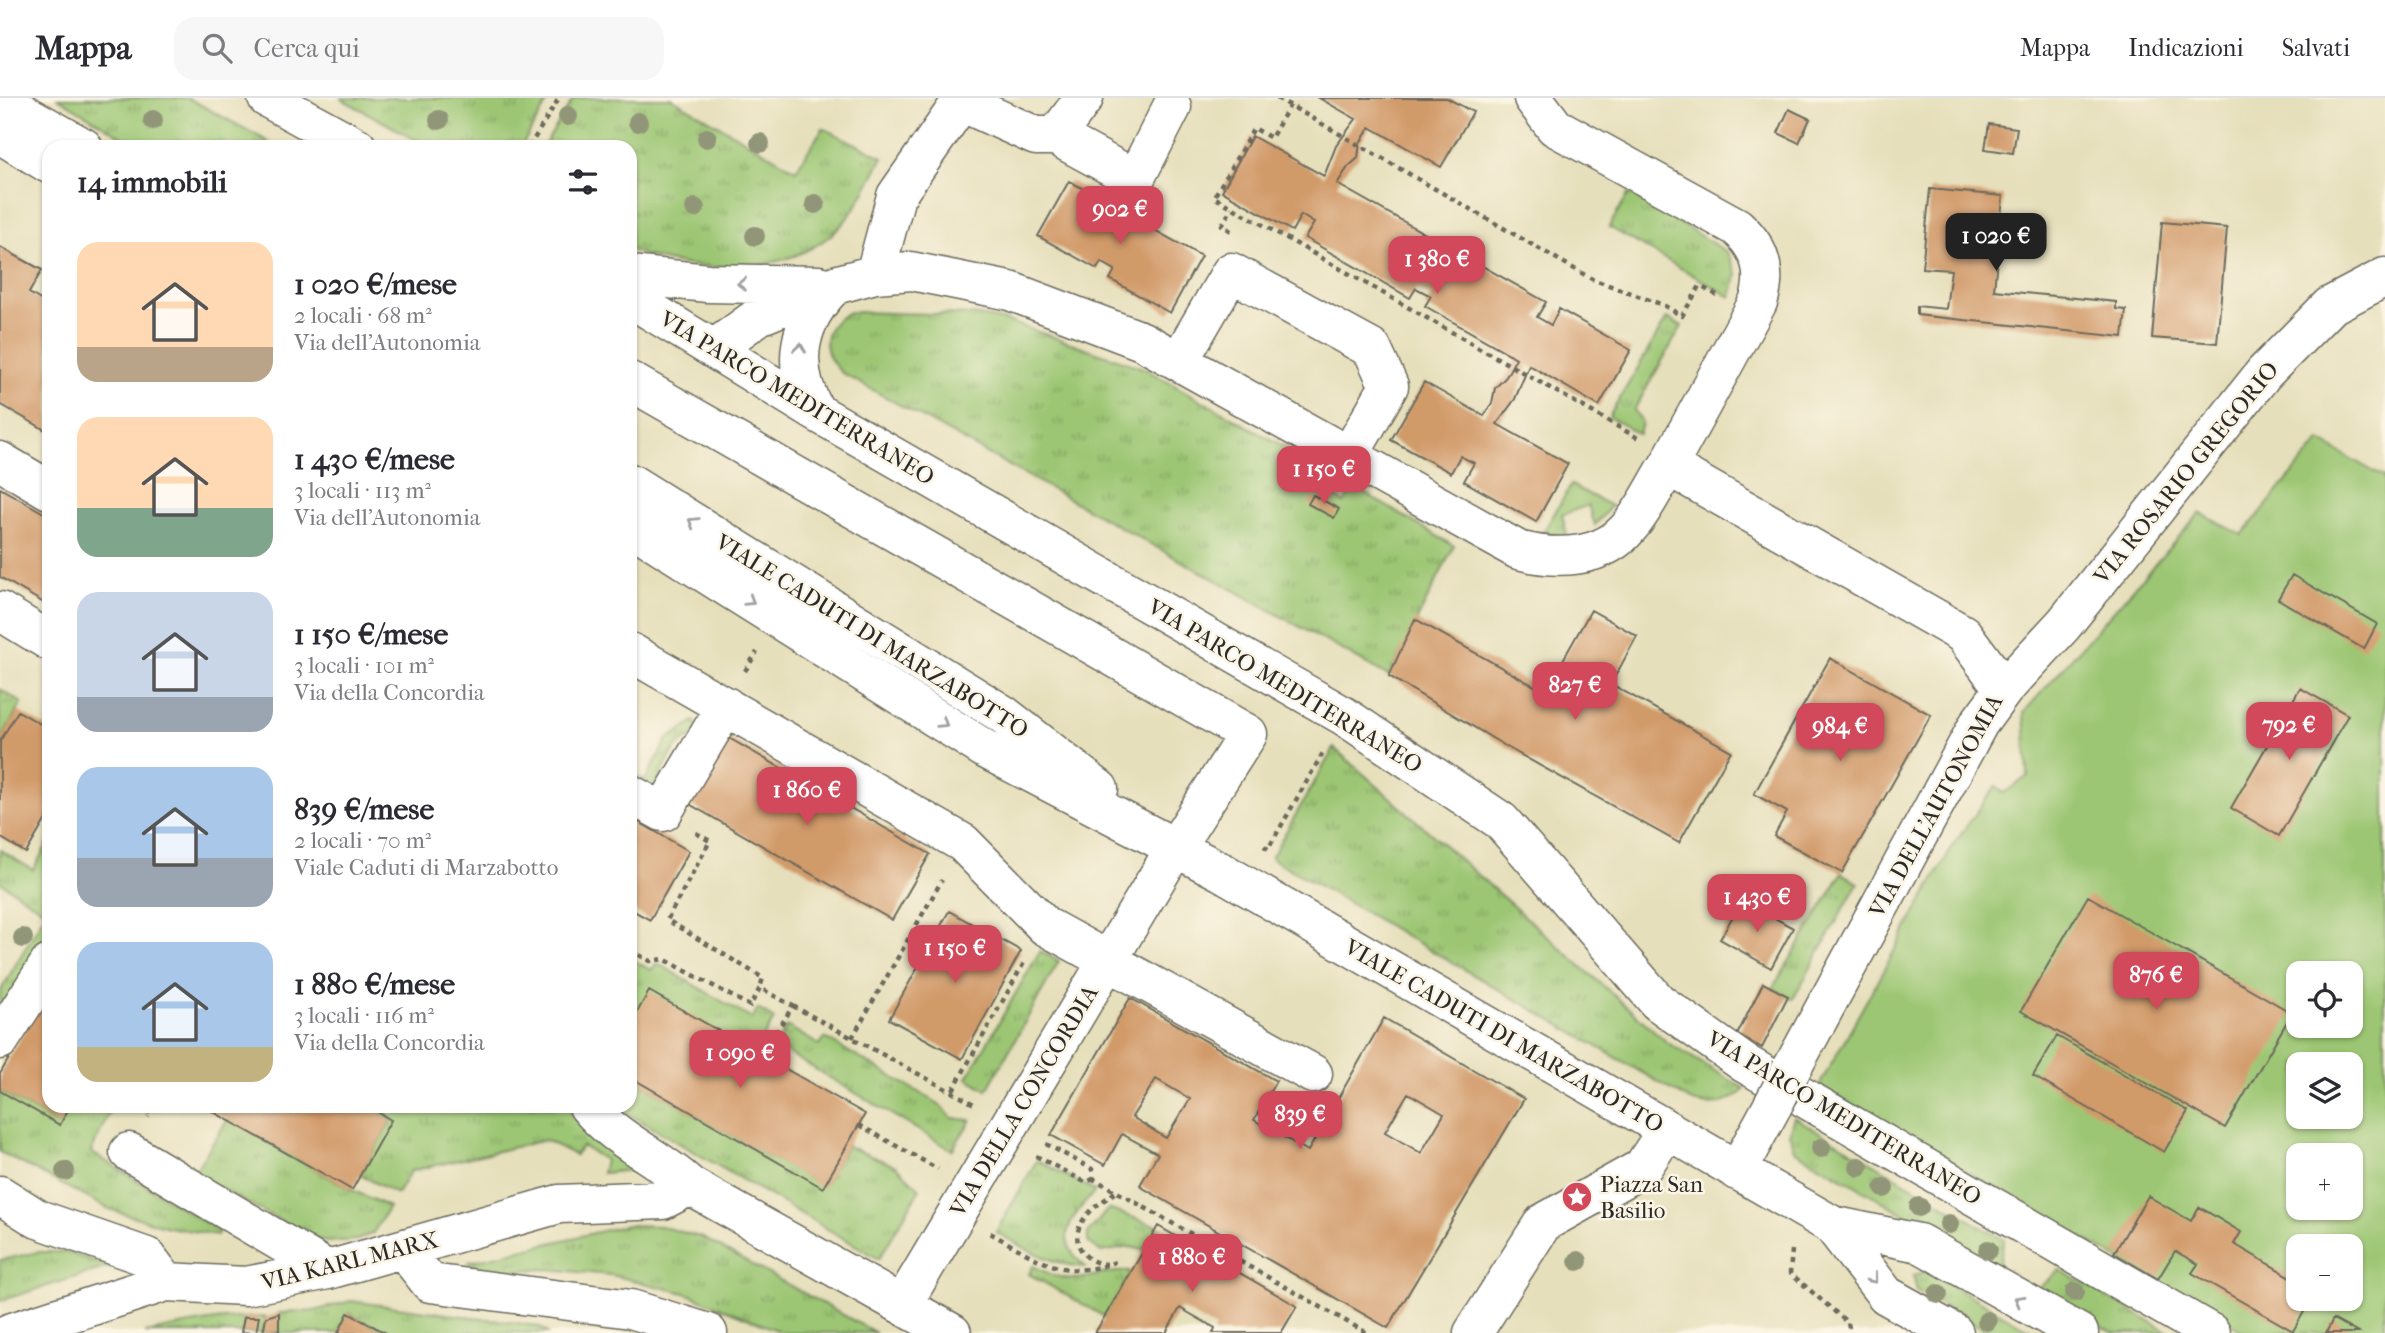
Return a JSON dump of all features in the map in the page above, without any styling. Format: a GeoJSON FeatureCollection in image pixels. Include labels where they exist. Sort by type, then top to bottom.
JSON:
{"type":"FeatureCollection","features":[{"type":"Feature","properties":{"kind":"street"},"geometry":{"type":"LineString","coordinates":[[267,98],[344,140]]}},
{"type":"Feature","properties":{"kind":"street"},"geometry":{"type":"LineString","coordinates":[[1056,136],[1084,98]]}},
{"type":"Feature","properties":{"kind":"street"},"geometry":{"type":"LineString","coordinates":[[715,348],[759,316],[835,285],[876,274],[911,271],[1010,291],[1142,341],[1518,550],[1566,557],[1589,552],[1611,542],[1630,528],[1670,462],[1752,313],[1762,290],[1763,276],[1757,249],[1737,227],[1555,127],[1533,98]]}},
{"type":"Feature","properties":{"kind":"street"},"geometry":{"type":"LineString","coordinates":[[0,100],[71,140]]}},
{"type":"Feature","properties":{"kind":"street"},"geometry":{"type":"LineString","coordinates":[[876,274],[896,196],[961,102],[1036,136],[1056,136],[1135,179],[1172,107]]}},
{"type":"Feature","properties":{"kind":"street"},"geometry":{"type":"LineString","coordinates":[[0,134],[42,160]]}},
{"type":"Feature","properties":{"kind":"street"},"geometry":{"type":"LineString","coordinates":[[1180,361],[1231,272],[1373,349],[1389,386],[1349,456]]}},
{"type":"Feature","properties":{"kind":"street"},"geometry":{"type":"LineString","coordinates":[[637,276],[708,284],[835,285]]}},
{"type":"Feature","properties":{"kind":"street","name":"VIA ROSARIO GREGORIO"},"geometry":{"type":"LineString","coordinates":[[2004,689],[2064,624],[2264,373],[2330,306],[2385,276]]}},
{"type":"Feature","properties":{"kind":"street"},"geometry":{"type":"LineString","coordinates":[[816,412],[801,379],[800,343],[807,321],[818,301],[835,285]]}},
{"type":"Feature","properties":{"kind":"street","name":"VIA PARCO MEDITERRANEO"},"geometry":{"type":"LineString","coordinates":[[637,302],[816,412],[1344,716],[1501,821],[1658,1002],[1733,1056],[2211,1333]]}},
{"type":"Feature","properties":{"kind":"street","name":"VIA DELLA CONCORDIA"},"geometry":{"type":"LineString","coordinates":[[637,385],[1248,734],[1175,848],[902,1306]]}},
{"type":"Feature","properties":{"kind":"street"},"geometry":{"type":"LineString","coordinates":[[0,461],[42,486]]}},
{"type":"Feature","properties":{"kind":"street","name":"VIA DELL'AUTONOMIA"},"geometry":{"type":"LineString","coordinates":[[1670,462],[1963,634],[2004,689],[1979,723],[1737,1171]]}},
{"type":"Feature","properties":{"kind":"street","name":"VIALE CADUTI DI MARZABOTTO"},"geometry":{"type":"LineString","coordinates":[[637,487],[1004,715],[1175,848]]}},
{"type":"Feature","properties":{"kind":"street","name":"VIALE CADUTI DI MARZABOTTO"},"geometry":{"type":"LineString","coordinates":[[637,530],[985,750],[1222,872],[1832,1225],[1919,1243],[2079,1333]]}},
{"type":"Feature","properties":{"kind":"street"},"geometry":{"type":"LineString","coordinates":[[0,611],[42,637]]}},
{"type":"Feature","properties":{"kind":"street"},"geometry":{"type":"LineString","coordinates":[[637,656],[963,843],[1045,926],[1313,1074]]}},
{"type":"Feature","properties":{"kind":"street"},"geometry":{"type":"LineString","coordinates":[[637,798],[663,812],[726,706]]}},
{"type":"Feature","properties":{"kind":"street"},"geometry":{"type":"LineString","coordinates":[[0,1040],[42,975]]}},
{"type":"Feature","properties":{"kind":"street"},"geometry":{"type":"LineString","coordinates":[[594,1113],[622,1139],[668,1165],[690,1186],[952,1333]]}},
{"type":"Feature","properties":{"kind":"street"},"geometry":{"type":"LineString","coordinates":[[1473,1333],[1543,1223],[1643,1168],[1667,1130]]}},
{"type":"Feature","properties":{"kind":"street"},"geometry":{"type":"LineString","coordinates":[[129,1152],[328,1270]]}},
{"type":"Feature","properties":{"kind":"street","name":"VIA KARL MARX"},"geometry":{"type":"LineString","coordinates":[[9,1333],[166,1282],[246,1286],[328,1270],[559,1204],[663,1200],[690,1186]]}},
{"type":"Feature","properties":{"kind":"street"},"geometry":{"type":"LineString","coordinates":[[0,1195],[38,1219],[147,1257],[166,1282]]}},
{"type":"Feature","properties":{"kind":"street","name":"VIALE CADUTI DI MARZABOTTO"},"geometry":{"type":"LineString","coordinates":[[1832,1225],[1886,1295],[1954,1333]]}},
{"type":"Feature","properties":{"kind":"street"},"geometry":{"type":"LineString","coordinates":[[404,1250],[430,1283],[631,1309],[708,1333]]}},
{"type":"Feature","properties":{"kind":"path"},"geometry":{"type":"LineString","coordinates":[[533,140],[559,98]]}},
{"type":"Feature","properties":{"kind":"path"},"geometry":{"type":"LineString","coordinates":[[1277,98],[1592,279],[1663,305],[1682,316],[1700,286],[1752,313]]}},
{"type":"Feature","properties":{"kind":"path"},"geometry":{"type":"LineString","coordinates":[[1290,105],[1271,138],[1254,128],[1213,197],[1670,462]]}},
{"type":"Feature","properties":{"kind":"path"},"geometry":{"type":"LineString","coordinates":[[726,706],[778,619]]}},
{"type":"Feature","properties":{"kind":"path"},"geometry":{"type":"LineString","coordinates":[[1268,849],[1344,716]]}},
{"type":"Feature","properties":{"kind":"path"},"geometry":{"type":"LineString","coordinates":[[637,954],[650,961],[664,959],[750,1006],[763,978],[667,920],[710,841],[663,812]]}},
{"type":"Feature","properties":{"kind":"path"},"geometry":{"type":"LineString","coordinates":[[852,1038],[963,843]]}},
{"type":"Feature","properties":{"kind":"path"},"geometry":{"type":"LineString","coordinates":[[953,1091],[1045,926]]}},
{"type":"Feature","properties":{"kind":"path"},"geometry":{"type":"LineString","coordinates":[[760,988],[978,1106]]}},
{"type":"Feature","properties":{"kind":"path"},"geometry":{"type":"LineString","coordinates":[[761,1055],[793,1006]]}},
{"type":"Feature","properties":{"kind":"path"},"geometry":{"type":"LineString","coordinates":[[859,1125],[964,1201],[990,1233],[1059,1270],[1096,1270],[1115,1262],[1104,1264],[1084,1254],[1078,1235],[1080,1224],[1096,1204],[1117,1192]]}},
{"type":"Feature","properties":{"kind":"path"},"geometry":{"type":"LineString","coordinates":[[1046,1144],[1092,1169],[1094,1179]]}},
{"type":"Feature","properties":{"kind":"path"},"geometry":{"type":"LineString","coordinates":[[1027,1166],[1033,1155],[1085,1182],[1094,1179],[1367,1333]]}},
{"type":"Feature","properties":{"kind":"path"},"geometry":{"type":"LineString","coordinates":[[1795,1204],[1790,1273],[1848,1323],[1850,1333]]}},
{"type":"Feature","properties":{"kind":"path"},"geometry":{"type":"LineString","coordinates":[[990,1233],[996,1222]]}},
{"type":"Feature","properties":{"kind":"green space"},"geometry":{"type":"Polygon","coordinates":[[[58,98],[188,98],[265,140],[127,140],[58,98]]]}},
{"type":"Feature","properties":{"kind":"green space"},"geometry":{"type":"Polygon","coordinates":[[[340,98],[542,98],[548,101],[525,140],[416,140],[340,98]]]}},
{"type":"Feature","properties":{"kind":"green space"},"geometry":{"type":"Polygon","coordinates":[[[574,98],[671,98],[796,170],[823,128],[883,157],[848,217],[832,234],[811,248],[787,258],[761,264],[707,267],[637,252],[637,140],[547,140],[574,98]]]}},
{"type":"Feature","properties":{"kind":"green space"},"geometry":{"type":"Polygon","coordinates":[[[1629,193],[1727,252],[1737,273],[1731,297],[1609,227],[1629,193]]]}},
{"type":"Feature","properties":{"kind":"green space"},"geometry":{"type":"Polygon","coordinates":[[[850,312],[974,315],[1007,321],[1143,368],[1326,470],[1317,486],[1344,503],[1354,487],[1454,546],[1389,676],[842,373],[829,356],[826,340],[833,324],[850,312]]]}},
{"type":"Feature","properties":{"kind":"green space"},"geometry":{"type":"Polygon","coordinates":[[[1667,318],[1682,326],[1634,410],[1642,423],[1639,434],[1609,417],[1667,318]]]}},
{"type":"Feature","properties":{"kind":"green space"},"geometry":{"type":"Polygon","coordinates":[[[2320,441],[2385,478],[2385,1333],[2246,1333],[1819,1086],[1955,842],[1996,786],[2004,793],[2028,776],[2024,712],[2200,513],[2242,535],[2320,441]]]}},
{"type":"Feature","properties":{"kind":"green space"},"geometry":{"type":"Polygon","coordinates":[[[1571,485],[1611,506],[1595,525],[1588,505],[1562,515],[1567,535],[1543,533],[1571,485]]]}},
{"type":"Feature","properties":{"kind":"green space"},"geometry":{"type":"Polygon","coordinates":[[[0,689],[22,703],[0,741],[0,689]]]}},
{"type":"Feature","properties":{"kind":"green space"},"geometry":{"type":"Polygon","coordinates":[[[694,721],[701,730],[675,748],[649,796],[637,789],[637,777],[645,781],[667,740],[694,721]]]}},
{"type":"Feature","properties":{"kind":"green space"},"geometry":{"type":"Polygon","coordinates":[[[1334,748],[1668,1043],[1745,1089],[1721,1103],[1708,1105],[1693,1102],[1271,858],[1334,748]]]}},
{"type":"Feature","properties":{"kind":"green space"},"geometry":{"type":"Polygon","coordinates":[[[0,850],[33,870],[42,854],[42,909],[0,882],[0,850]]]}},
{"type":"Feature","properties":{"kind":"green space"},"geometry":{"type":"Polygon","coordinates":[[[1842,873],[1858,883],[1793,999],[1773,988],[1842,873]]]}},
{"type":"Feature","properties":{"kind":"green space"},"geometry":{"type":"Polygon","coordinates":[[[42,919],[42,947],[0,1015],[0,992],[42,919]]]}},
{"type":"Feature","properties":{"kind":"green space"},"geometry":{"type":"Polygon","coordinates":[[[1040,951],[1059,961],[987,1090],[967,1078],[1040,951]]]}},
{"type":"Feature","properties":{"kind":"green space"},"geometry":{"type":"Polygon","coordinates":[[[637,962],[651,970],[657,963],[752,1019],[758,1009],[774,1019],[755,1052],[637,1027],[637,962]]]}},
{"type":"Feature","properties":{"kind":"green space"},"geometry":{"type":"Polygon","coordinates":[[[787,1026],[819,1045],[825,1038],[939,1104],[952,1118],[971,1120],[952,1150],[776,1046],[787,1026]]]}},
{"type":"Feature","properties":{"kind":"green space"},"geometry":{"type":"Polygon","coordinates":[[[637,1081],[823,1187],[847,1146],[896,1166],[920,1189],[879,1259],[627,1113],[637,1113],[637,1081]]]}},
{"type":"Feature","properties":{"kind":"green space"},"geometry":{"type":"Polygon","coordinates":[[[0,1091],[59,1125],[66,1113],[109,1113],[91,1152],[219,1231],[217,1235],[168,1227],[109,1209],[0,1152],[0,1091]]]}},
{"type":"Feature","properties":{"kind":"green space"},"geometry":{"type":"Polygon","coordinates":[[[379,1113],[571,1113],[589,1132],[634,1166],[633,1170],[602,1173],[605,1160],[582,1146],[575,1155],[545,1140],[411,1171],[397,1194],[360,1175],[391,1120],[379,1113]]]}},
{"type":"Feature","properties":{"kind":"green space"},"geometry":{"type":"Polygon","coordinates":[[[1794,1117],[2004,1240],[1998,1268],[1794,1150],[1789,1133],[1794,1117]]]}},
{"type":"Feature","properties":{"kind":"green space"},"geometry":{"type":"Polygon","coordinates":[[[228,1119],[352,1190],[389,1207],[373,1233],[357,1240],[326,1242],[311,1237],[193,1174],[228,1119]]]}},
{"type":"Feature","properties":{"kind":"green space"},"geometry":{"type":"Polygon","coordinates":[[[1037,1160],[1095,1191],[1068,1228],[1069,1247],[1086,1267],[1051,1260],[996,1232],[1037,1160]]]}},
{"type":"Feature","properties":{"kind":"green space"},"geometry":{"type":"Polygon","coordinates":[[[1108,1209],[1158,1226],[1143,1250],[1130,1247],[1101,1252],[1088,1242],[1088,1233],[1108,1209]]]}},
{"type":"Feature","properties":{"kind":"green space"},"geometry":{"type":"Polygon","coordinates":[[[628,1225],[660,1226],[703,1238],[876,1333],[784,1333],[685,1293],[611,1275],[546,1269],[476,1272],[469,1262],[628,1225]]]}},
{"type":"Feature","properties":{"kind":"green space"},"geometry":{"type":"Polygon","coordinates":[[[38,1252],[65,1252],[111,1266],[0,1301],[0,1260],[38,1252]]]}},
{"type":"Feature","properties":{"kind":"green space"},"geometry":{"type":"Polygon","coordinates":[[[1033,1266],[1050,1274],[1075,1279],[1131,1272],[1105,1317],[1029,1274],[1033,1266]]]}},
{"type":"Feature","properties":{"kind":"green space"},"geometry":{"type":"Polygon","coordinates":[[[2060,1270],[2170,1333],[2113,1333],[2036,1290],[2060,1270]]]}},
{"type":"Feature","properties":{"kind":"green space"},"geometry":{"type":"Polygon","coordinates":[[[1927,1271],[2035,1333],[1991,1333],[1917,1291],[1913,1275],[1927,1271]]]}},
{"type":"Feature","properties":{"kind":"green space"},"geometry":{"type":"Polygon","coordinates":[[[351,1301],[524,1324],[540,1327],[548,1333],[386,1333],[349,1313],[338,1333],[145,1333],[235,1318],[266,1317],[263,1332],[279,1331],[279,1313],[314,1311],[351,1301]]]}},
{"type":"Feature","properties":{"kind":"building"},"geometry":{"type":"Polygon","coordinates":[[[1319,98],[1447,98],[1473,112],[1441,167],[1370,127],[1360,143],[1358,158],[1348,167],[1337,184],[1546,302],[1537,317],[1551,325],[1559,309],[1631,350],[1599,406],[1529,365],[1515,399],[1497,424],[1568,464],[1536,522],[1464,481],[1474,463],[1460,456],[1451,473],[1391,440],[1424,382],[1484,416],[1492,403],[1495,388],[1506,377],[1516,358],[1425,306],[1431,296],[1416,288],[1410,298],[1305,238],[1314,223],[1301,215],[1292,231],[1222,191],[1252,136],[1324,176],[1336,146],[1356,119],[1319,98]]]}},
{"type":"Feature","properties":{"kind":"building"},"geometry":{"type":"Polygon","coordinates":[[[1789,109],[1810,119],[1799,143],[1778,133],[1789,109]]]}},
{"type":"Feature","properties":{"kind":"building"},"geometry":{"type":"Polygon","coordinates":[[[1989,124],[2017,128],[2013,153],[1985,149],[1989,124]]]}},
{"type":"Feature","properties":{"kind":"building"},"geometry":{"type":"Polygon","coordinates":[[[1069,181],[1128,213],[1130,208],[1145,216],[1142,223],[1201,256],[1170,313],[1110,279],[1115,270],[1101,262],[1097,269],[1038,236],[1069,181]]]}},
{"type":"Feature","properties":{"kind":"building"},"geometry":{"type":"Polygon","coordinates":[[[1930,189],[2003,196],[1994,290],[2116,302],[2116,309],[2126,310],[2123,337],[1917,315],[1917,306],[1946,309],[1951,270],[1922,268],[1930,189]]]}},
{"type":"Feature","properties":{"kind":"building"},"geometry":{"type":"Polygon","coordinates":[[[2162,222],[2227,228],[2217,343],[2152,338],[2162,222]]]}},
{"type":"Feature","properties":{"kind":"building"},"geometry":{"type":"Polygon","coordinates":[[[0,247],[42,270],[29,293],[42,301],[42,428],[0,404],[0,247]]]}},
{"type":"Feature","properties":{"kind":"building"},"geometry":{"type":"Polygon","coordinates":[[[0,488],[42,512],[42,602],[0,577],[0,488]]]}},
{"type":"Feature","properties":{"kind":"building"},"geometry":{"type":"Polygon","coordinates":[[[1313,495],[1339,509],[1334,518],[1308,504],[1313,495]]]}},
{"type":"Feature","properties":{"kind":"building"},"geometry":{"type":"Polygon","coordinates":[[[2292,575],[2377,624],[2364,649],[2278,599],[2292,575]]]}},
{"type":"Feature","properties":{"kind":"building"},"geometry":{"type":"Polygon","coordinates":[[[1591,610],[1637,636],[1611,684],[1731,751],[1679,843],[1512,750],[1389,676],[1415,619],[1545,692],[1591,610]]]}},
{"type":"Feature","properties":{"kind":"building"},"geometry":{"type":"Polygon","coordinates":[[[1830,658],[1931,715],[1842,873],[1774,836],[1787,812],[1754,794],[1830,658]]]}},
{"type":"Feature","properties":{"kind":"building"},"geometry":{"type":"Polygon","coordinates":[[[2300,688],[2348,715],[2279,836],[2231,808],[2300,688]]]}},
{"type":"Feature","properties":{"kind":"building"},"geometry":{"type":"Polygon","coordinates":[[[18,711],[42,725],[42,826],[26,853],[0,837],[0,741],[18,711]]]}},
{"type":"Feature","properties":{"kind":"building"},"geometry":{"type":"Polygon","coordinates":[[[722,734],[930,854],[892,920],[684,801],[722,734]]]}},
{"type":"Feature","properties":{"kind":"building"},"geometry":{"type":"Polygon","coordinates":[[[637,821],[689,851],[650,920],[637,913],[637,821]]]}},
{"type":"Feature","properties":{"kind":"building"},"geometry":{"type":"Polygon","coordinates":[[[2088,896],[2286,1010],[2286,1023],[2225,1128],[2021,1011],[2088,896]]]}},
{"type":"Feature","properties":{"kind":"building"},"geometry":{"type":"Polygon","coordinates":[[[1742,900],[1793,928],[1771,968],[1720,939],[1742,900]]]}},
{"type":"Feature","properties":{"kind":"building"},"geometry":{"type":"Polygon","coordinates":[[[949,911],[1021,951],[962,1059],[889,1019],[949,911]]]}},
{"type":"Feature","properties":{"kind":"building"},"geometry":{"type":"Polygon","coordinates":[[[1763,983],[1788,996],[1762,1048],[1737,1035],[1763,983]]]}},
{"type":"Feature","properties":{"kind":"building"},"geometry":{"type":"Polygon","coordinates":[[[649,991],[865,1114],[823,1188],[637,1081],[637,1012],[649,991]]]}},
{"type":"Feature","properties":{"kind":"building"},"geometry":{"type":"Polygon","coordinates":[[[1130,998],[1276,1081],[1254,1120],[1308,1151],[1384,1018],[1524,1099],[1388,1328],[1143,1188],[1140,1185],[1158,1154],[1122,1134],[1105,1165],[1051,1135],[1130,998]],[[1156,1079],[1132,1117],[1166,1138],[1190,1099],[1156,1079]],[[1408,1093],[1385,1132],[1421,1153],[1444,1114],[1408,1093]]]}},
{"type":"Feature","properties":{"kind":"building"},"geometry":{"type":"Polygon","coordinates":[[[42,1000],[42,1113],[66,1113],[60,1125],[0,1091],[0,1074],[42,1000]]]}},
{"type":"Feature","properties":{"kind":"building"},"geometry":{"type":"Polygon","coordinates":[[[2057,1036],[2188,1111],[2164,1152],[2033,1076],[2057,1036]]]}},
{"type":"Feature","properties":{"kind":"building"},"geometry":{"type":"Polygon","coordinates":[[[215,1113],[379,1113],[391,1120],[352,1190],[215,1113]]]}},
{"type":"Feature","properties":{"kind":"building"},"geometry":{"type":"Polygon","coordinates":[[[2148,1196],[2191,1221],[2199,1207],[2241,1232],[2234,1244],[2286,1274],[2286,1311],[2305,1311],[2293,1331],[2192,1273],[2198,1264],[2175,1251],[2158,1279],[2114,1253],[2148,1196]]]}},
{"type":"Feature","properties":{"kind":"building"},"geometry":{"type":"Polygon","coordinates":[[[1158,1226],[1297,1306],[1281,1333],[1213,1333],[1215,1328],[1180,1308],[1166,1333],[1095,1333],[1158,1226]]]}},
{"type":"Feature","properties":{"kind":"building"},"geometry":{"type":"Polygon","coordinates":[[[279,1313],[279,1331],[263,1333],[266,1317],[279,1313]]]}},
{"type":"Feature","properties":{"kind":"building"},"geometry":{"type":"Polygon","coordinates":[[[348,1313],[386,1333],[338,1333],[348,1313]]]}},
{"type":"Feature","properties":{"kind":"building"},"geometry":{"type":"Polygon","coordinates":[[[244,1317],[259,1317],[256,1333],[241,1332],[244,1317]]]}},
{"type":"Feature","properties":{"kind":"building"},"geometry":{"type":"Polygon","coordinates":[[[2333,1319],[2358,1333],[2326,1333],[2333,1319]]]}},
{"type":"Feature","properties":{"kind":"place","name":"Piazza San Basilio"},"geometry":{"type":"Point","coordinates":[1577,1197]}}]}
